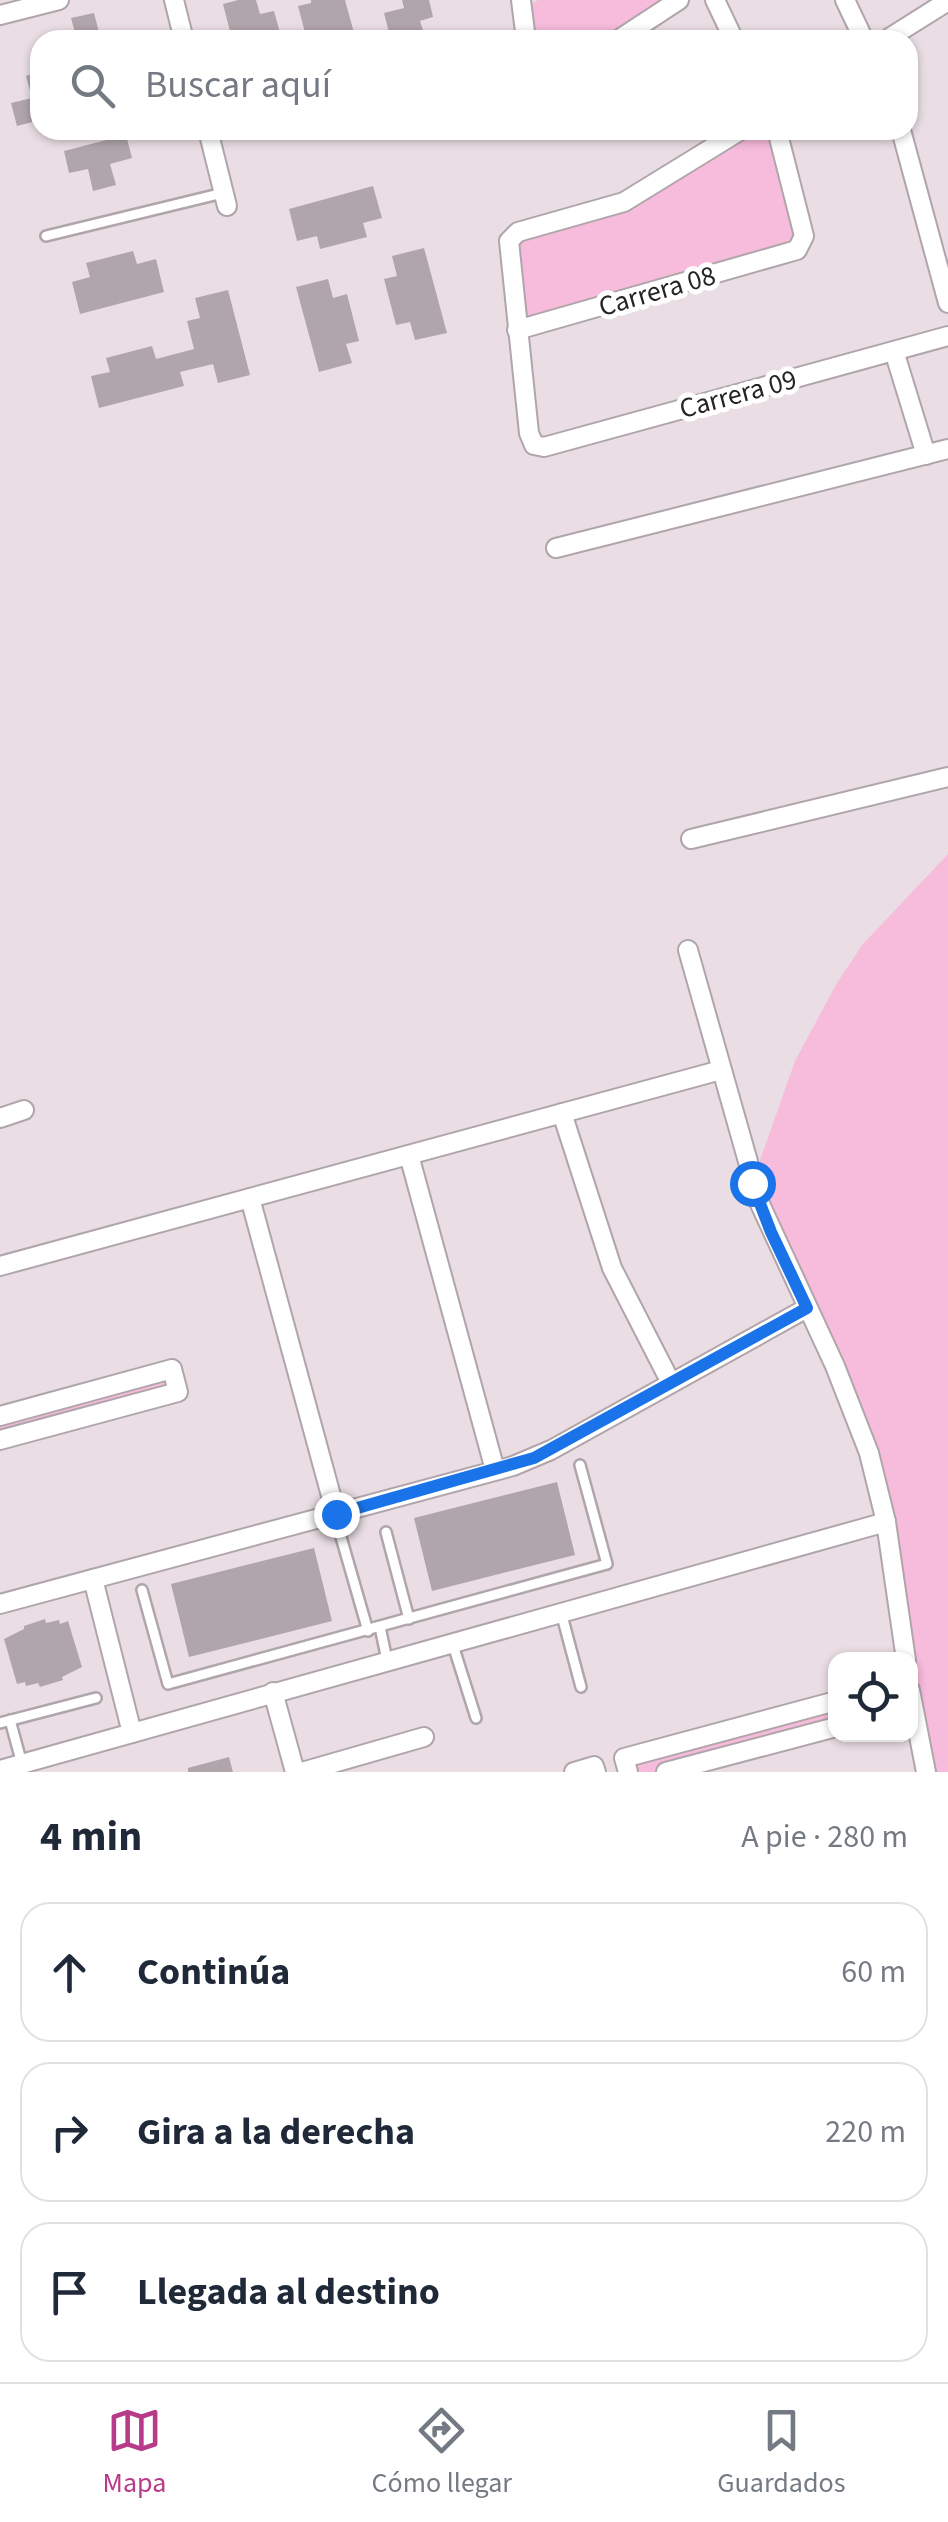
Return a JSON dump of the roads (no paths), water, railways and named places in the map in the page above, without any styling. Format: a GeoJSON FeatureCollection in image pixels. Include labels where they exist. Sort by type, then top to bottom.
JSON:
{"type":"FeatureCollection","features":[{"type":"Feature","properties":{"kind":"street"},"geometry":{"type":"LineString","coordinates":[[0,15],[59,0]]}},
{"type":"Feature","properties":{"kind":"street"},"geometry":{"type":"LineString","coordinates":[[174,0],[182,30]]}},
{"type":"Feature","properties":{"kind":"street"},"geometry":{"type":"LineString","coordinates":[[633,30],[678,0]]}},
{"type":"Feature","properties":{"kind":"street"},"geometry":{"type":"LineString","coordinates":[[714,0],[729,30]]}},
{"type":"Feature","properties":{"kind":"street"},"geometry":{"type":"LineString","coordinates":[[845,0],[859,30]]}},
{"type":"Feature","properties":{"kind":"street"},"geometry":{"type":"LineString","coordinates":[[902,30],[948,1]]}},
{"type":"Feature","properties":{"kind":"street"},"geometry":{"type":"LineString","coordinates":[[526,30],[527,3]]}},
{"type":"Feature","properties":{"kind":"street"},"geometry":{"type":"LineString","coordinates":[[210,140],[225,199]]}},
{"type":"Feature","properties":{"kind":"street"},"geometry":{"type":"LineString","coordinates":[[517,330],[508,247],[518,232],[624,202],[725,140]]}},
{"type":"Feature","properties":{"kind":"street","name":"Carrera 08"},"geometry":{"type":"LineString","coordinates":[[517,330],[797,250],[804,236],[780,140]]}},
{"type":"Feature","properties":{"kind":"street"},"geometry":{"type":"LineString","coordinates":[[904,140],[948,303]]}},
{"type":"Feature","properties":{"kind":"street","name":"Carrera 09"},"geometry":{"type":"LineString","coordinates":[[517,330],[531,440],[544,448],[948,336]]}},
{"type":"Feature","properties":{"kind":"street"},"geometry":{"type":"LineString","coordinates":[[894,351],[926,455]]}},
{"type":"Feature","properties":{"kind":"street"},"geometry":{"type":"LineString","coordinates":[[556,548],[948,450]]}},
{"type":"Feature","properties":{"kind":"street"},"geometry":{"type":"LineString","coordinates":[[692,839],[948,778]]}},
{"type":"Feature","properties":{"kind":"street"},"geometry":{"type":"LineString","coordinates":[[688,950],[760,1204],[859,1424],[886,1522],[905,1652]]}},
{"type":"Feature","properties":{"kind":"street"},"geometry":{"type":"LineString","coordinates":[[0,1266],[721,1070]]}},
{"type":"Feature","properties":{"kind":"street"},"geometry":{"type":"LineString","coordinates":[[0,1118],[24,1110]]}},
{"type":"Feature","properties":{"kind":"street"},"geometry":{"type":"LineString","coordinates":[[562,1113],[612,1268],[670,1384]]}},
{"type":"Feature","properties":{"kind":"street"},"geometry":{"type":"LineString","coordinates":[[408,1155],[495,1470]]}},
{"type":"Feature","properties":{"kind":"street"},"geometry":{"type":"LineString","coordinates":[[250,1198],[336,1514]]}},
{"type":"Feature","properties":{"kind":"street"},"geometry":{"type":"LineString","coordinates":[[0,1604],[495,1470],[551,1450],[807,1308]]}},
{"type":"Feature","properties":{"kind":"street"},"geometry":{"type":"LineString","coordinates":[[0,1416],[172,1369],[178,1392],[0,1440]]}},
{"type":"Feature","properties":{"kind":"street"},"geometry":{"type":"LineString","coordinates":[[0,1770],[886,1522]]}},
{"type":"Feature","properties":{"kind":"street"},"geometry":{"type":"LineString","coordinates":[[93,1579],[132,1733]]}},
{"type":"Feature","properties":{"kind":"street"},"geometry":{"type":"LineString","coordinates":[[273,1692],[298,1772],[424,1737]]}},
{"type":"Feature","properties":{"kind":"street"},"geometry":{"type":"LineString","coordinates":[[628,1772],[624,1758],[828,1703]]}},
{"type":"Feature","properties":{"kind":"street"},"geometry":{"type":"LineString","coordinates":[[666,1772],[828,1729]]}},
{"type":"Feature","properties":{"kind":"street"},"geometry":{"type":"LineString","coordinates":[[918,1734],[926,1772]]}},
{"type":"Feature","properties":{"kind":"street"},"geometry":{"type":"LineString","coordinates":[[574,1772],[594,1766],[596,1772]]}},
{"type":"Feature","properties":{"kind":"lane"},"geometry":{"type":"LineString","coordinates":[[46,236],[225,199]]}},
{"type":"Feature","properties":{"kind":"lane"},"geometry":{"type":"LineString","coordinates":[[142,1590],[168,1684],[607,1564],[580,1465]]}},
{"type":"Feature","properties":{"kind":"lane"},"geometry":{"type":"LineString","coordinates":[[386,1532],[409,1619]]}},
{"type":"Feature","properties":{"kind":"lane"},"geometry":{"type":"LineString","coordinates":[[341,1537],[368,1630]]}},
{"type":"Feature","properties":{"kind":"lane"},"geometry":{"type":"LineString","coordinates":[[560,1612],[581,1687]]}},
{"type":"Feature","properties":{"kind":"lane"},"geometry":{"type":"LineString","coordinates":[[380,1627],[387,1660]]}},
{"type":"Feature","properties":{"kind":"lane"},"geometry":{"type":"LineString","coordinates":[[452,1642],[476,1718]]}},
{"type":"Feature","properties":{"kind":"lane"},"geometry":{"type":"LineString","coordinates":[[22,1764],[5,1721],[96,1698]]}}]}
